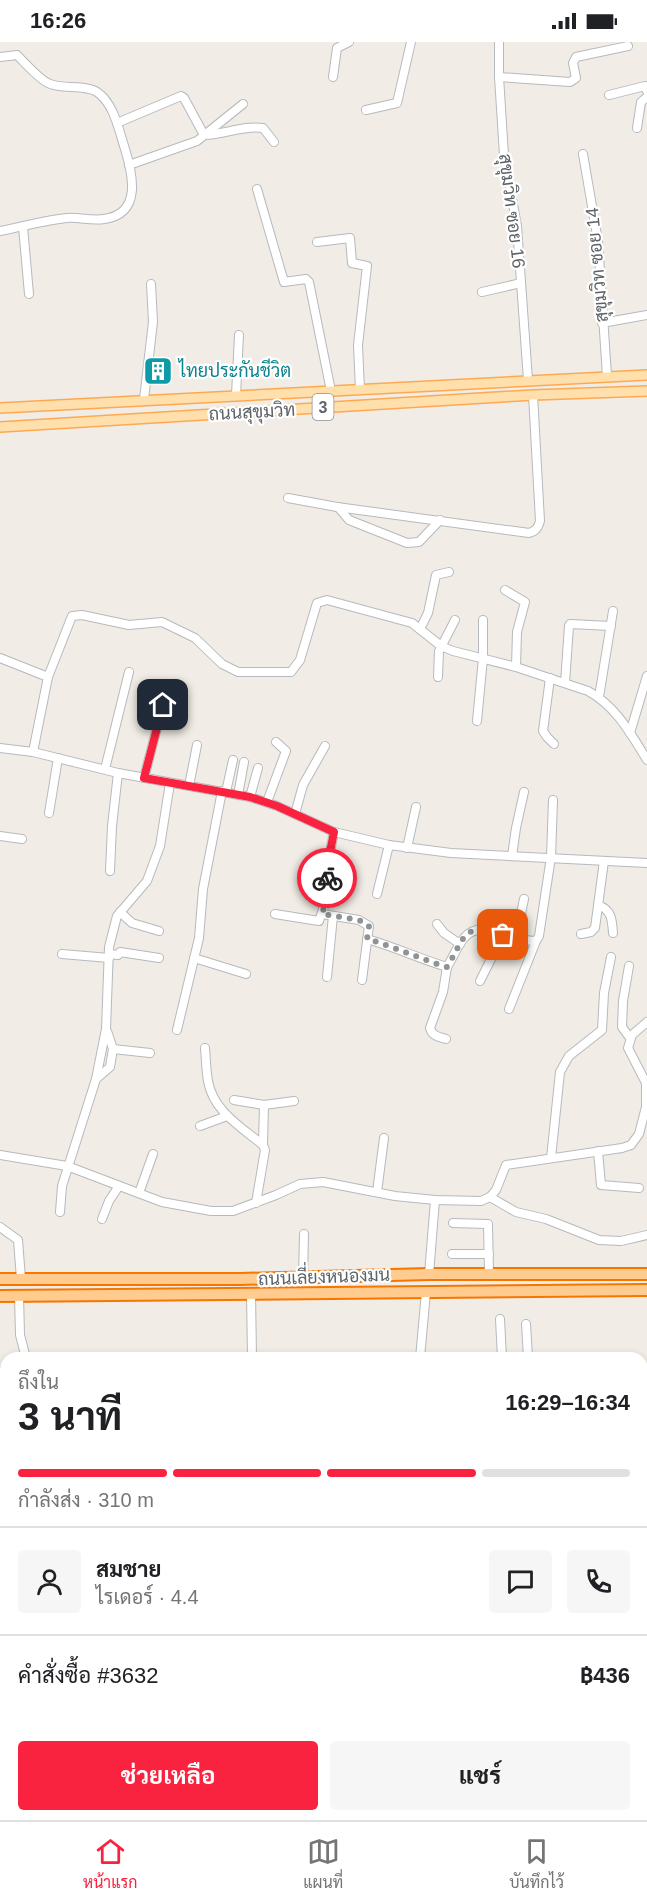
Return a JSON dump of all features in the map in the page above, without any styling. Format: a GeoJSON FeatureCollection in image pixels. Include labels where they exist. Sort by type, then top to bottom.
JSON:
{"type":"FeatureCollection","features":[{"type":"Feature","properties":{"kind":"highway"},"geometry":{"type":"LineString","coordinates":[[577,1274],[577,1290]]}},
{"type":"Feature","properties":{"kind":"highway","name":"ถนนเลี่ยงหนองมน"},"geometry":{"type":"LineString","coordinates":[[0,1279],[647,1274]]}},
{"type":"Feature","properties":{"kind":"highway","name":"ถนนเลี่ยงหนองมน"},"geometry":{"type":"LineString","coordinates":[[0,1296],[647,1290]]}},
{"type":"Feature","properties":{"kind":"main road","name":"ถนนสุขุมวิท"},"geometry":{"type":"LineString","coordinates":[[0,408],[647,375]]}},
{"type":"Feature","properties":{"kind":"main road","name":"ถนนสุขุมวิท"},"geometry":{"type":"LineString","coordinates":[[0,427],[533,395],[647,392]]}},
{"type":"Feature","properties":{"kind":"street"},"geometry":{"type":"LineString","coordinates":[[333,77],[337,48],[348,42]]}},
{"type":"Feature","properties":{"kind":"street"},"geometry":{"type":"LineString","coordinates":[[366,110],[398,103],[411,42]]}},
{"type":"Feature","properties":{"kind":"street","name":"สุขุมวิท ซอย 16"},"geometry":{"type":"LineString","coordinates":[[499,42],[504,154],[517,226],[528,380]]}},
{"type":"Feature","properties":{"kind":"street"},"geometry":{"type":"LineString","coordinates":[[499,77],[570,82],[576,78],[573,63],[576,57],[627,44],[638,44]]}},
{"type":"Feature","properties":{"kind":"street"},"geometry":{"type":"LineString","coordinates":[[0,57],[17,56],[48,84],[96,91],[106,102],[117,123],[132,185],[130,204],[121,213],[103,219],[76,217],[49,220],[0,231]]}},
{"type":"Feature","properties":{"kind":"street"},"geometry":{"type":"LineString","coordinates":[[609,95],[645,86],[647,91]]}},
{"type":"Feature","properties":{"kind":"street"},"geometry":{"type":"LineString","coordinates":[[117,123],[181,96],[204,135]]}},
{"type":"Feature","properties":{"kind":"street"},"geometry":{"type":"LineString","coordinates":[[637,128],[641,102],[647,97]]}},
{"type":"Feature","properties":{"kind":"street"},"geometry":{"type":"LineString","coordinates":[[129,165],[196,141],[243,104]]}},
{"type":"Feature","properties":{"kind":"street"},"geometry":{"type":"LineString","coordinates":[[204,135],[216,135],[256,127],[263,128],[274,142]]}},
{"type":"Feature","properties":{"kind":"street","name":"สุขุมวิท ซอย 14"},"geometry":{"type":"LineString","coordinates":[[583,154],[598,241],[607,376]]}},
{"type":"Feature","properties":{"kind":"street"},"geometry":{"type":"LineString","coordinates":[[257,189],[284,282],[306,279],[309,282],[331,391]]}},
{"type":"Feature","properties":{"kind":"street"},"geometry":{"type":"LineString","coordinates":[[23,227],[29,294]]}},
{"type":"Feature","properties":{"kind":"street"},"geometry":{"type":"LineString","coordinates":[[317,242],[350,238],[352,264],[367,266],[358,345],[360,390]]}},
{"type":"Feature","properties":{"kind":"street"},"geometry":{"type":"LineString","coordinates":[[482,292],[521,283]]}},
{"type":"Feature","properties":{"kind":"street"},"geometry":{"type":"LineString","coordinates":[[144,399],[153,322],[152,284]]}},
{"type":"Feature","properties":{"kind":"street"},"geometry":{"type":"LineString","coordinates":[[602,323],[647,315]]}},
{"type":"Feature","properties":{"kind":"street"},"geometry":{"type":"LineString","coordinates":[[236,395],[239,335]]}},
{"type":"Feature","properties":{"kind":"street"},"geometry":{"type":"LineString","coordinates":[[288,498],[338,507],[529,532],[538,528],[540,521],[533,395]]}},
{"type":"Feature","properties":{"kind":"street"},"geometry":{"type":"LineString","coordinates":[[338,507],[349,520],[407,543],[419,542],[440,520]]}},
{"type":"Feature","properties":{"kind":"street"},"geometry":{"type":"LineString","coordinates":[[420,629],[428,613],[436,575],[449,572]]}},
{"type":"Feature","properties":{"kind":"street"},"geometry":{"type":"LineString","coordinates":[[506,590],[525,602],[518,632],[516,667]]}},
{"type":"Feature","properties":{"kind":"street"},"geometry":{"type":"LineString","coordinates":[[33,752],[48,677],[72,616],[82,615],[129,625],[162,622],[195,638],[222,664],[238,672],[291,672],[300,660],[317,603],[327,600],[412,623],[441,646],[453,651],[516,667],[599,697],[615,711],[647,760]]}},
{"type":"Feature","properties":{"kind":"street"},"geometry":{"type":"LineString","coordinates":[[599,697],[613,611]]}},
{"type":"Feature","properties":{"kind":"street"},"geometry":{"type":"LineString","coordinates":[[438,677],[439,651],[455,620]]}},
{"type":"Feature","properties":{"kind":"street"},"geometry":{"type":"LineString","coordinates":[[477,721],[483,658],[483,620]]}},
{"type":"Feature","properties":{"kind":"street"},"geometry":{"type":"LineString","coordinates":[[565,683],[570,624],[611,626]]}},
{"type":"Feature","properties":{"kind":"street"},"geometry":{"type":"LineString","coordinates":[[0,658],[48,677]]}},
{"type":"Feature","properties":{"kind":"street"},"geometry":{"type":"LineString","coordinates":[[105,770],[129,672]]}},
{"type":"Feature","properties":{"kind":"street"},"geometry":{"type":"LineString","coordinates":[[630,733],[647,676]]}},
{"type":"Feature","properties":{"kind":"street"},"geometry":{"type":"LineString","coordinates":[[550,678],[543,731],[554,744]]}},
{"type":"Feature","properties":{"kind":"street"},"geometry":{"type":"LineString","coordinates":[[144,778],[168,685]]}},
{"type":"Feature","properties":{"kind":"street"},"geometry":{"type":"LineString","coordinates":[[267,802],[286,751],[276,742]]}},
{"type":"Feature","properties":{"kind":"street"},"geometry":{"type":"LineString","coordinates":[[189,786],[197,744]]}},
{"type":"Feature","properties":{"kind":"street"},"geometry":{"type":"LineString","coordinates":[[295,814],[303,785],[325,746]]}},
{"type":"Feature","properties":{"kind":"street"},"geometry":{"type":"LineString","coordinates":[[0,748],[33,752],[118,773],[250,797],[267,802],[334,832],[389,845],[512,856],[647,863]]}},
{"type":"Feature","properties":{"kind":"street"},"geometry":{"type":"LineString","coordinates":[[49,813],[58,758]]}},
{"type":"Feature","properties":{"kind":"street"},"geometry":{"type":"LineString","coordinates":[[177,1030],[201,921],[202,890],[233,760]]}},
{"type":"Feature","properties":{"kind":"street"},"geometry":{"type":"LineString","coordinates":[[238,795],[244,762]]}},
{"type":"Feature","properties":{"kind":"street"},"geometry":{"type":"LineString","coordinates":[[250,797],[258,768]]}},
{"type":"Feature","properties":{"kind":"street"},"geometry":{"type":"LineString","coordinates":[[110,872],[118,773]]}},
{"type":"Feature","properties":{"kind":"street"},"geometry":{"type":"LineString","coordinates":[[60,1212],[62,1185],[96,1079],[106,1029],[109,956],[117,916],[147,881],[160,846],[170,783]]}},
{"type":"Feature","properties":{"kind":"street"},"geometry":{"type":"LineString","coordinates":[[512,856],[524,792]]}},
{"type":"Feature","properties":{"kind":"street"},"geometry":{"type":"LineString","coordinates":[[509,1009],[539,936],[551,857],[553,800]]}},
{"type":"Feature","properties":{"kind":"street"},"geometry":{"type":"LineString","coordinates":[[407,848],[416,807]]}},
{"type":"Feature","properties":{"kind":"street"},"geometry":{"type":"LineString","coordinates":[[275,914],[319,921],[327,898],[327,867],[334,832]]}},
{"type":"Feature","properties":{"kind":"street"},"geometry":{"type":"LineString","coordinates":[[0,836],[22,839]]}},
{"type":"Feature","properties":{"kind":"street"},"geometry":{"type":"LineString","coordinates":[[377,894],[389,845]]}},
{"type":"Feature","properties":{"kind":"street"},"geometry":{"type":"LineString","coordinates":[[581,934],[591,932],[595,928],[604,861]]}},
{"type":"Feature","properties":{"kind":"street"},"geometry":{"type":"LineString","coordinates":[[516,938],[524,899]]}},
{"type":"Feature","properties":{"kind":"street"},"geometry":{"type":"LineString","coordinates":[[598,904],[606,907],[612,917],[613,933]]}},
{"type":"Feature","properties":{"kind":"street"},"geometry":{"type":"LineString","coordinates":[[120,912],[132,923],[159,931]]}},
{"type":"Feature","properties":{"kind":"street"},"geometry":{"type":"LineString","coordinates":[[322,914],[359,920],[369,926],[362,980]]}},
{"type":"Feature","properties":{"kind":"street"},"geometry":{"type":"LineString","coordinates":[[327,977],[333,916]]}},
{"type":"Feature","properties":{"kind":"street"},"geometry":{"type":"LineString","coordinates":[[437,924],[444,933],[460,945]]}},
{"type":"Feature","properties":{"kind":"street"},"geometry":{"type":"LineString","coordinates":[[446,1039],[437,1037],[430,1028],[443,992],[447,967],[472,930],[482,928],[516,938],[536,940]]}},
{"type":"Feature","properties":{"kind":"street"},"geometry":{"type":"LineString","coordinates":[[480,981],[503,935]]}},
{"type":"Feature","properties":{"kind":"street"},"geometry":{"type":"LineString","coordinates":[[367,939],[394,946],[447,967]]}},
{"type":"Feature","properties":{"kind":"street"},"geometry":{"type":"LineString","coordinates":[[62,954],[109,956],[118,955],[120,952],[159,958]]}},
{"type":"Feature","properties":{"kind":"street"},"geometry":{"type":"LineString","coordinates":[[551,1158],[560,1072],[569,1056],[602,1030],[604,993],[611,957]]}},
{"type":"Feature","properties":{"kind":"street"},"geometry":{"type":"LineString","coordinates":[[194,958],[246,974]]}},
{"type":"Feature","properties":{"kind":"street"},"geometry":{"type":"LineString","coordinates":[[629,966],[623,1001],[622,1027],[630,1038]]}},
{"type":"Feature","properties":{"kind":"street"},"geometry":{"type":"LineString","coordinates":[[0,1155],[67,1166],[162,1202],[211,1211],[233,1210],[300,1184],[324,1182],[395,1196],[481,1201],[490,1197],[496,1190],[506,1165],[622,1148],[631,1145],[643,1134],[646,1083],[628,1048],[630,1038],[647,1022]]}},
{"type":"Feature","properties":{"kind":"street"},"geometry":{"type":"LineString","coordinates":[[96,1079],[110,1067],[112,1049],[106,1029]]}},
{"type":"Feature","properties":{"kind":"street"},"geometry":{"type":"LineString","coordinates":[[205,1048],[210,1088],[218,1105],[265,1150],[256,1203]]}},
{"type":"Feature","properties":{"kind":"street"},"geometry":{"type":"LineString","coordinates":[[112,1049],[150,1053]]}},
{"type":"Feature","properties":{"kind":"street"},"geometry":{"type":"LineString","coordinates":[[234,1100],[264,1105],[294,1101]]}},
{"type":"Feature","properties":{"kind":"street"},"geometry":{"type":"LineString","coordinates":[[262,1145],[264,1105]]}},
{"type":"Feature","properties":{"kind":"street"},"geometry":{"type":"LineString","coordinates":[[200,1126],[227,1116]]}},
{"type":"Feature","properties":{"kind":"street"},"geometry":{"type":"LineString","coordinates":[[377,1192],[384,1138]]}},
{"type":"Feature","properties":{"kind":"street"},"geometry":{"type":"LineString","coordinates":[[598,1151],[601,1185],[639,1188]]}},
{"type":"Feature","properties":{"kind":"street"},"geometry":{"type":"LineString","coordinates":[[139,1193],[153,1154]]}},
{"type":"Feature","properties":{"kind":"street"},"geometry":{"type":"LineString","coordinates":[[102,1219],[109,1201],[120,1186]]}},
{"type":"Feature","properties":{"kind":"street"},"geometry":{"type":"LineString","coordinates":[[490,1197],[516,1212],[546,1219],[599,1240],[621,1241],[647,1235]]}},
{"type":"Feature","properties":{"kind":"street"},"geometry":{"type":"LineString","coordinates":[[429,1274],[435,1200]]}},
{"type":"Feature","properties":{"kind":"street"},"geometry":{"type":"LineString","coordinates":[[453,1224],[488,1224],[489,1274]]}},
{"type":"Feature","properties":{"kind":"street"},"geometry":{"type":"LineString","coordinates":[[0,1227],[18,1240],[21,1279]]}},
{"type":"Feature","properties":{"kind":"street"},"geometry":{"type":"LineString","coordinates":[[303,1277],[304,1234]]}},
{"type":"Feature","properties":{"kind":"street"},"geometry":{"type":"LineString","coordinates":[[452,1254],[489,1254]]}},
{"type":"Feature","properties":{"kind":"street"},"geometry":{"type":"LineString","coordinates":[[421,1352],[426,1292]]}},
{"type":"Feature","properties":{"kind":"street"},"geometry":{"type":"LineString","coordinates":[[251,1293],[252,1352]]}},
{"type":"Feature","properties":{"kind":"street"},"geometry":{"type":"LineString","coordinates":[[19,1295],[20,1335],[24,1352]]}},
{"type":"Feature","properties":{"kind":"street"},"geometry":{"type":"LineString","coordinates":[[500,1319],[502,1352]]}},
{"type":"Feature","properties":{"kind":"street"},"geometry":{"type":"LineString","coordinates":[[526,1323],[528,1352]]}},
{"type":"Feature","properties":{"kind":"way so far"},"geometry":{"type":"LineString","coordinates":[[327,878],[327,898],[322,914],[359,920],[369,926],[367,939],[394,946],[428,961],[447,967],[463,938],[472,930],[482,928],[503,935]]}},
{"type":"Feature","properties":{"kind":"place","name":"ไทยประกันชีวิต"},"geometry":{"type":"Point","coordinates":[158,371]}},
{"type":"Feature","properties":{"kind":"route"},"geometry":{"type":"LineString","coordinates":[[163,705],[144,778],[250,797],[277,806],[334,832],[327,878]]}}]}
